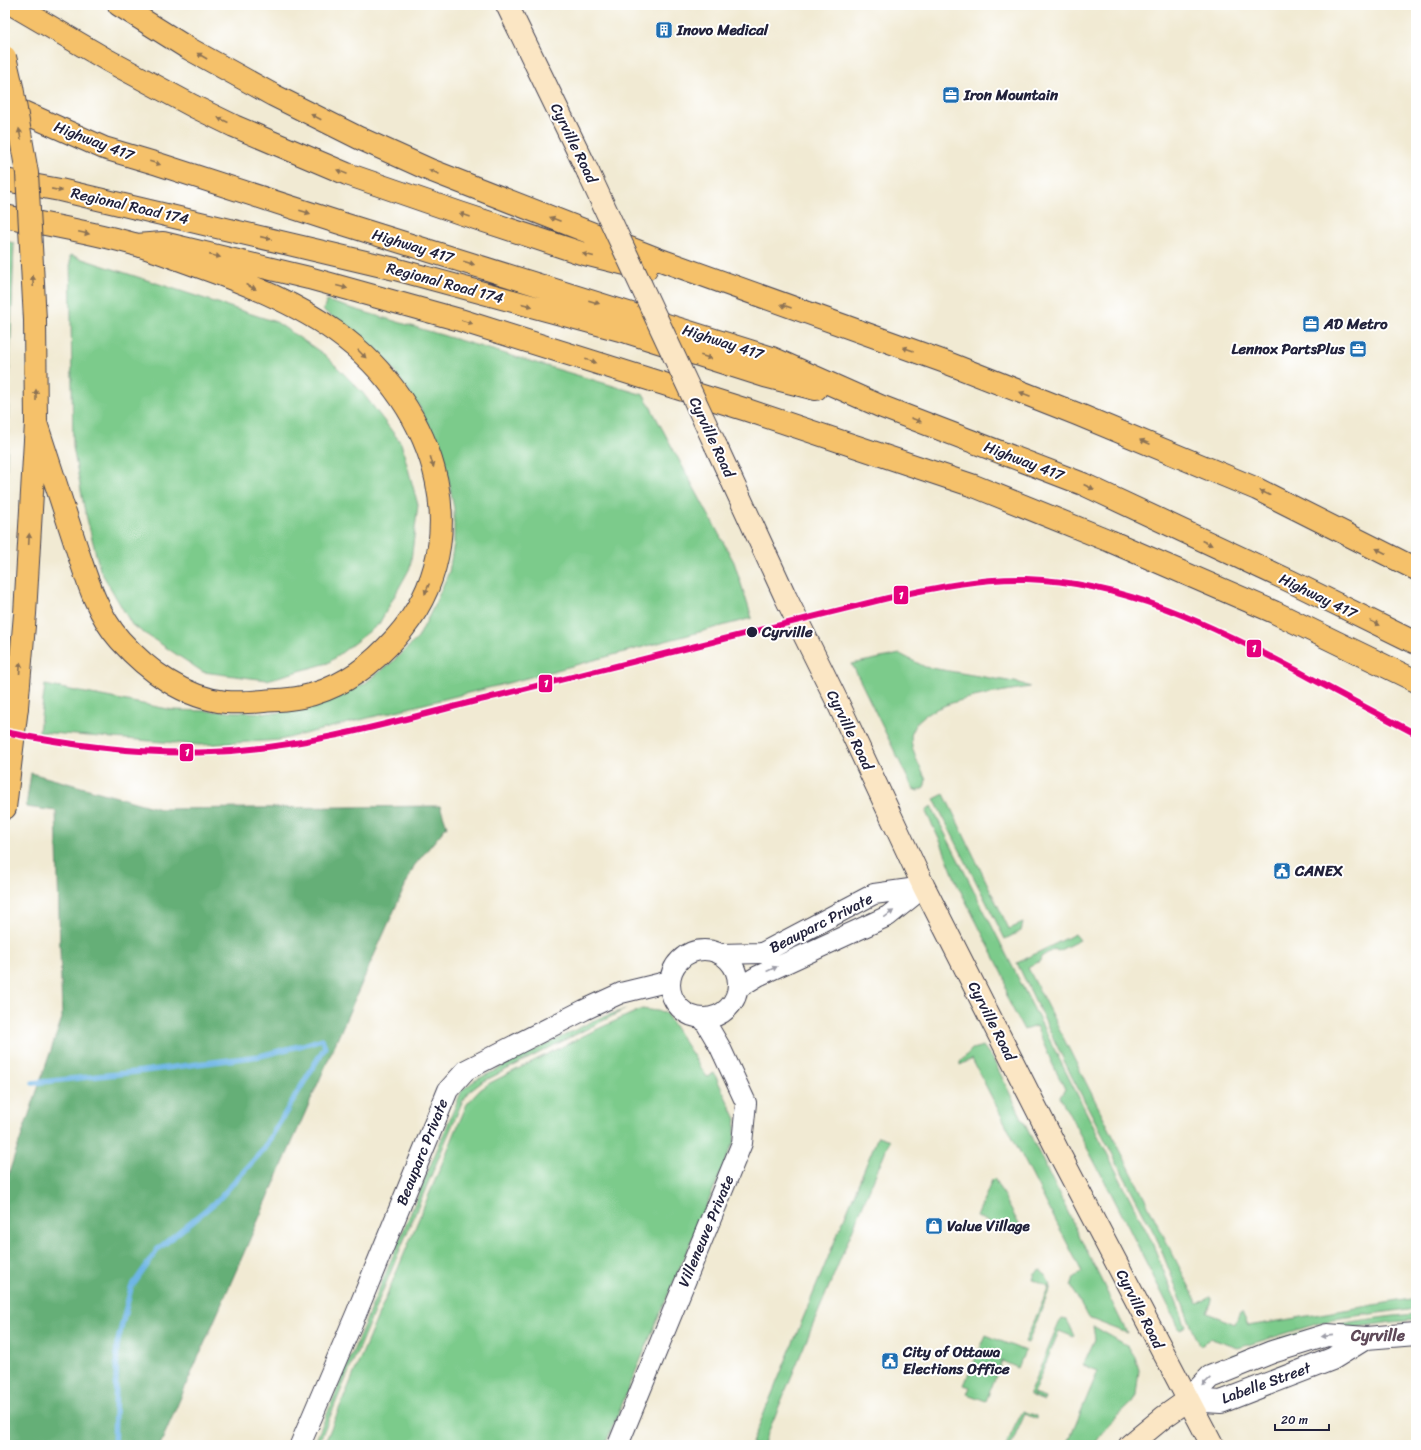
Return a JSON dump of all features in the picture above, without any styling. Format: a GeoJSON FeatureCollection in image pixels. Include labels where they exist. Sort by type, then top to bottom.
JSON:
{"type":"FeatureCollection","features":[{"type":"Feature","properties":{"kind":"main road"},"geometry":{"type":"LineString","coordinates":[[13,5],[109,61],[193,106],[234,126],[347,174],[581,253],[762,297]]}},
{"type":"Feature","properties":{"kind":"main road"},"geometry":{"type":"LineString","coordinates":[[119,5],[224,69],[272,95],[359,138],[467,185],[655,258],[945,362],[1077,414],[1257,489],[1416,569]]}},
{"type":"Feature","properties":{"kind":"main road","name":"Cyrville Road"},"geometry":{"type":"LineString","coordinates":[[507,5],[588,172],[786,598],[924,887],[1058,1150],[1212,1445]]}},
{"type":"Feature","properties":{"kind":"main road"},"geometry":{"type":"LineString","coordinates":[[5,57],[12,87],[27,173],[35,320],[36,423],[25,614],[17,707],[5,808]]}},
{"type":"Feature","properties":{"kind":"main road","name":"Highway 417"},"geometry":{"type":"LineString","coordinates":[[5,104],[104,148],[772,358],[880,406],[1082,484],[1283,578],[1416,643]]}},
{"type":"Feature","properties":{"kind":"main road","name":"Regional Road 174"},"geometry":{"type":"LineString","coordinates":[[5,180],[60,190],[122,204],[395,269],[627,332],[765,376],[880,406]]}},
{"type":"Feature","properties":{"kind":"main road"},"geometry":{"type":"LineString","coordinates":[[5,216],[136,245],[242,282],[312,317],[353,345],[388,382],[406,407],[426,444],[439,489],[441,510],[438,552],[434,572],[418,609],[405,628],[377,658],[342,682],[323,691],[302,697],[283,700],[225,702],[201,696],[177,686],[154,672],[134,655],[117,637],[100,610],[82,565],[36,423]]}},
{"type":"Feature","properties":{"kind":"main road"},"geometry":{"type":"LineString","coordinates":[[136,245],[163,243],[309,278],[460,320],[747,410],[966,483],[1110,541],[1274,612],[1416,681]]}},
{"type":"Feature","properties":{"kind":"main road"},"geometry":{"type":"LineString","coordinates":[[1130,1445],[1164,1417],[1188,1400]]}},
{"type":"Feature","properties":{"kind":"street","name":"Beauparc Private"},"geometry":{"type":"LineString","coordinates":[[720,954],[762,953],[874,894],[924,887]]}},
{"type":"Feature","properties":{"kind":"street","name":"Beauparc Private"},"geometry":{"type":"LineString","coordinates":[[738,988],[758,976],[888,916],[924,887]]}},
{"type":"Feature","properties":{"kind":"street"},"geometry":{"type":"LineString","coordinates":[[707,950],[720,954],[730,963],[736,974],[738,988],[734,1000],[726,1011],[714,1017],[703,1018],[688,1014],[678,1006],[672,994],[670,981],[674,968],[682,958],[694,952],[707,950]]}},
{"type":"Feature","properties":{"kind":"street","name":"Beauparc Private"},"geometry":{"type":"LineString","coordinates":[[300,1445],[356,1314],[448,1090],[466,1070],[584,1010],[621,992],[670,981]]}},
{"type":"Feature","properties":{"kind":"street","name":"Villeneuve Private"},"geometry":{"type":"LineString","coordinates":[[618,1445],[742,1143],[746,1103],[720,1047],[703,1018]]}},
{"type":"Feature","properties":{"kind":"street","name":"Labelle Street"},"geometry":{"type":"LineString","coordinates":[[1188,1400],[1210,1377],[1272,1352],[1327,1335],[1366,1338],[1416,1334]]}},
{"type":"Feature","properties":{"kind":"street","name":"Labelle Street"},"geometry":{"type":"LineString","coordinates":[[1188,1400],[1221,1402],[1332,1359],[1366,1338]]}},
{"type":"Feature","properties":{"kind":"green space"},"geometry":{"type":"Polygon","coordinates":[[[5,241],[14,243],[5,515],[5,241]]]}},
{"type":"Feature","properties":{"kind":"green space"},"geometry":{"type":"Polygon","coordinates":[[[70,255],[276,322],[325,355],[362,392],[401,443],[418,505],[410,568],[379,624],[328,663],[267,680],[203,672],[132,625],[100,570],[84,507],[73,447],[70,255]]]}},
{"type":"Feature","properties":{"kind":"green space"},"geometry":{"type":"Polygon","coordinates":[[[327,301],[644,395],[734,562],[752,618],[508,683],[280,740],[200,745],[39,732],[45,685],[173,710],[278,713],[313,706],[364,684],[391,663],[418,638],[449,572],[454,543],[454,509],[449,481],[437,444],[420,408],[388,362],[354,333],[323,310],[327,301]]]}},
{"type":"Feature","properties":{"kind":"green space"},"geometry":{"type":"Polygon","coordinates":[[[900,654],[925,667],[1020,683],[1030,687],[965,699],[931,712],[919,720],[912,731],[911,737],[915,756],[926,780],[924,788],[918,791],[913,789],[852,664],[900,654]]]}},
{"type":"Feature","properties":{"kind":"green space"},"geometry":{"type":"Polygon","coordinates":[[[31,773],[160,809],[440,806],[447,826],[414,866],[160,1445],[5,1445],[5,1184],[62,1018],[56,811],[26,807],[31,773]]]}},
{"type":"Feature","properties":{"kind":"green space"},"geometry":{"type":"Polygon","coordinates":[[[944,794],[1009,929],[1023,923],[1021,931],[1005,939],[934,799],[944,794]]]}},
{"type":"Feature","properties":{"kind":"green space"},"geometry":{"type":"Polygon","coordinates":[[[931,806],[1151,1240],[1186,1326],[1180,1329],[1060,1097],[1065,1089],[1036,1026],[1024,1030],[1007,998],[1005,978],[957,884],[941,843],[926,812],[931,806]]]}},
{"type":"Feature","properties":{"kind":"green space"},"geometry":{"type":"Polygon","coordinates":[[[1075,934],[1080,940],[1058,951],[1054,949],[1041,957],[1040,961],[1028,968],[1198,1304],[1210,1297],[1212,1301],[1207,1313],[1235,1324],[1240,1313],[1242,1312],[1248,1326],[1416,1298],[1416,1308],[1333,1319],[1238,1348],[1209,1338],[1201,1346],[1195,1335],[1156,1237],[1072,1077],[1017,963],[1075,934]]]}},
{"type":"Feature","properties":{"kind":"green space"},"geometry":{"type":"Polygon","coordinates":[[[626,1009],[482,1082],[469,1092],[462,1102],[318,1445],[314,1445],[462,1090],[474,1081],[597,1019],[626,1009]]]}},
{"type":"Feature","properties":{"kind":"green space"},"geometry":{"type":"Polygon","coordinates":[[[642,1009],[665,1012],[707,1077],[714,1073],[736,1119],[734,1142],[605,1445],[324,1445],[467,1104],[480,1090],[490,1083],[591,1032],[642,1009]]]}},
{"type":"Feature","properties":{"kind":"green space"},"geometry":{"type":"Polygon","coordinates":[[[983,1046],[993,1059],[1127,1333],[1088,1318],[1071,1286],[1074,1277],[1082,1272],[972,1059],[960,1065],[960,1062],[972,1049],[983,1046]]]}},
{"type":"Feature","properties":{"kind":"green space"},"geometry":{"type":"Polygon","coordinates":[[[878,1136],[890,1140],[764,1445],[751,1445],[878,1136]]]}},
{"type":"Feature","properties":{"kind":"green space"},"geometry":{"type":"Polygon","coordinates":[[[994,1178],[1021,1228],[1019,1235],[977,1217],[994,1178]]]}},
{"type":"Feature","properties":{"kind":"green space"},"geometry":{"type":"Polygon","coordinates":[[[1040,1270],[1047,1278],[1050,1289],[1028,1343],[1025,1342],[1049,1287],[1033,1279],[1035,1274],[1040,1270]]]}},
{"type":"Feature","properties":{"kind":"green space"},"geometry":{"type":"Polygon","coordinates":[[[1416,1314],[1416,1320],[1392,1322],[1304,1335],[1229,1358],[1273,1341],[1307,1331],[1392,1316],[1416,1314]]]}},
{"type":"Feature","properties":{"kind":"green space"},"geometry":{"type":"Polygon","coordinates":[[[1062,1319],[1067,1320],[1075,1336],[1074,1337],[1059,1331],[1033,1394],[1045,1398],[1044,1401],[1030,1395],[1030,1392],[1062,1319]]]}},
{"type":"Feature","properties":{"kind":"green space"},"geometry":{"type":"Polygon","coordinates":[[[1093,1326],[1128,1346],[1135,1357],[1139,1370],[1136,1395],[1132,1402],[1108,1425],[1094,1445],[1067,1445],[1098,1371],[1083,1365],[1095,1339],[1093,1326]]]}},
{"type":"Feature","properties":{"kind":"green space"},"geometry":{"type":"Polygon","coordinates":[[[986,1335],[1025,1351],[1018,1368],[1002,1361],[986,1401],[967,1394],[970,1387],[964,1385],[986,1335]]]}},
{"type":"Feature","properties":{"kind":"green space"},"geometry":{"type":"Polygon","coordinates":[[[1023,1411],[1037,1416],[1037,1419],[1025,1414],[1011,1445],[1006,1445],[1016,1424],[1023,1411]]]}},
{"type":"Feature","properties":{"kind":"waterway"},"geometry":{"type":"LineString","coordinates":[[33,1083],[136,1072],[260,1056],[322,1039],[325,1047],[263,1150],[218,1200],[158,1249],[131,1288],[117,1345],[114,1445]]}},
{"type":"Feature","properties":{"kind":"transit line","name":"1"},"geometry":{"type":"LineString","coordinates":[[5,732],[82,745],[134,751],[186,753],[212,752],[284,745],[320,739],[391,723],[888,598],[939,587],[974,582],[1026,579],[1062,582],[1098,588],[1132,597],[1199,622],[1264,653],[1416,734]]}},
{"type":"Feature","properties":{"kind":"place","name":"Inovo Medical"},"geometry":{"type":"Point","coordinates":[664,30]}},
{"type":"Feature","properties":{"kind":"place","name":"Iron Mountain"},"geometry":{"type":"Point","coordinates":[951,95]}},
{"type":"Feature","properties":{"kind":"place","name":"AD Metro"},"geometry":{"type":"Point","coordinates":[1311,324]}},
{"type":"Feature","properties":{"kind":"place","name":"Lennox PartsPlus"},"geometry":{"type":"Point","coordinates":[1358,349]}},
{"type":"Feature","properties":{"kind":"place","name":"Cyrville"},"geometry":{"type":"Point","coordinates":[752,632]}},
{"type":"Feature","properties":{"kind":"place","name":"CANEX"},"geometry":{"type":"Point","coordinates":[1282,871]}},
{"type":"Feature","properties":{"kind":"place","name":"Value Village"},"geometry":{"type":"Point","coordinates":[934,1226]}},
{"type":"Feature","properties":{"kind":"place","name":"City of Ottawa Elections Office"},"geometry":{"type":"Point","coordinates":[890,1361]}},
{"type":"Feature","properties":{"kind":"district","name":"Cyrville"},"geometry":{"type":"Point","coordinates":[1378,1335]}}]}
